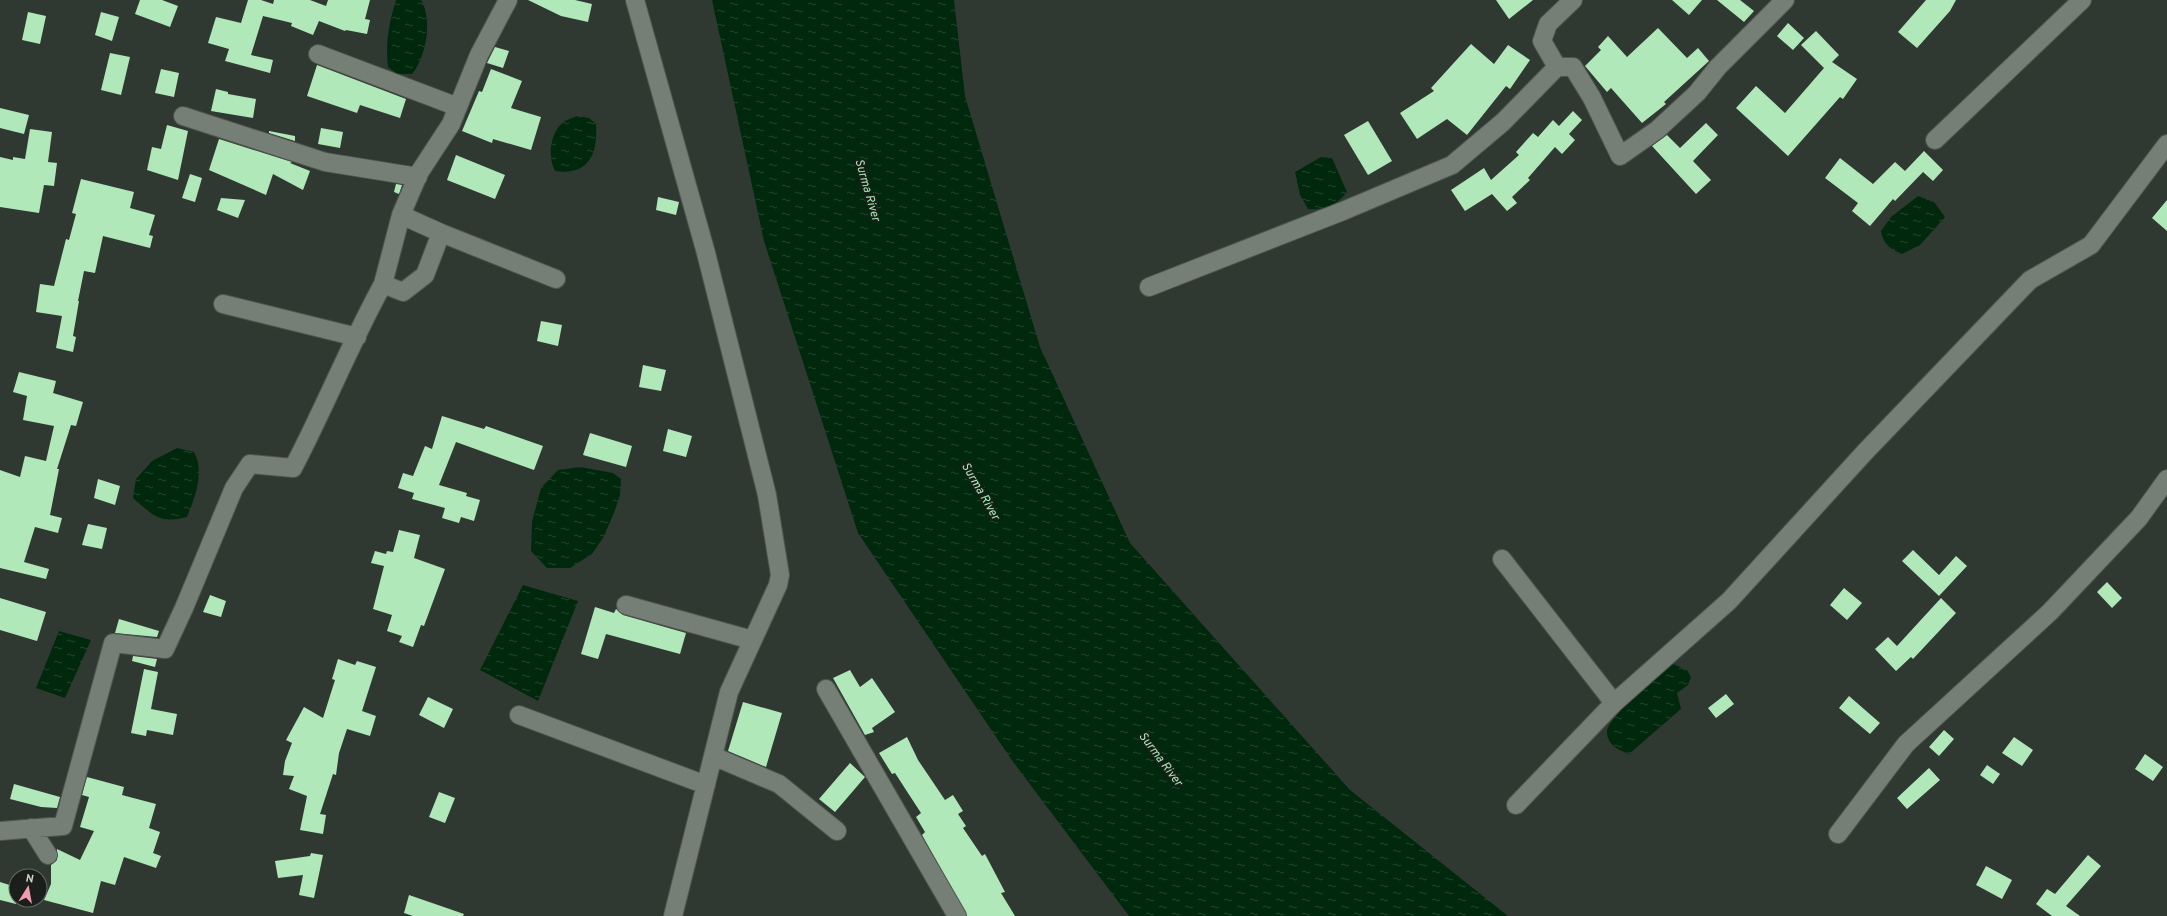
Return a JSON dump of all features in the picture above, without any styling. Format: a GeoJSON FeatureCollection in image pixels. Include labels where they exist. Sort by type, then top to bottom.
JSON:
{"type":"FeatureCollection","features":[{"type":"Feature","properties":{"kind":"street"},"geometry":{"type":"LineString","coordinates":[[0,831],[63,826],[113,643],[165,649],[184,608],[234,488],[250,464],[293,468],[316,425],[357,337],[384,284],[401,215],[418,177],[451,124],[479,55],[508,0]]}},
{"type":"Feature","properties":{"kind":"street"},"geometry":{"type":"LineString","coordinates":[[635,0],[706,253],[767,496],[780,575],[778,585],[729,692],[673,916]]}},
{"type":"Feature","properties":{"kind":"street"},"geometry":{"type":"LineString","coordinates":[[1557,67],[1542,41],[1548,24],[1573,0]]}},
{"type":"Feature","properties":{"kind":"street"},"geometry":{"type":"LineString","coordinates":[[1149,286],[1343,211],[1452,165],[1503,122],[1557,67],[1573,67],[1592,98],[1620,156],[1658,130],[1697,93],[1718,67],[1784,0]]}},
{"type":"Feature","properties":{"kind":"street"},"geometry":{"type":"LineString","coordinates":[[1935,140],[2082,0]]}},
{"type":"Feature","properties":{"kind":"street"},"geometry":{"type":"LineString","coordinates":[[318,54],[458,107]]}},
{"type":"Feature","properties":{"kind":"street"},"geometry":{"type":"LineString","coordinates":[[183,116],[325,162],[418,177]]}},
{"type":"Feature","properties":{"kind":"street"},"geometry":{"type":"LineString","coordinates":[[1516,805],[1614,703],[1729,601],[1865,452],[2030,280],[2091,245],[2167,144]]}},
{"type":"Feature","properties":{"kind":"street"},"geometry":{"type":"LineString","coordinates":[[401,215],[441,234],[556,279]]}},
{"type":"Feature","properties":{"kind":"street"},"geometry":{"type":"LineString","coordinates":[[384,284],[403,292],[425,275],[441,234]]}},
{"type":"Feature","properties":{"kind":"street"},"geometry":{"type":"LineString","coordinates":[[223,304],[357,337]]}},
{"type":"Feature","properties":{"kind":"street"},"geometry":{"type":"LineString","coordinates":[[1838,834],[1906,744],[2050,612],[2139,518],[2167,479]]}},
{"type":"Feature","properties":{"kind":"street"},"geometry":{"type":"LineString","coordinates":[[1502,559],[1614,703]]}},
{"type":"Feature","properties":{"kind":"street"},"geometry":{"type":"LineString","coordinates":[[626,606],[752,640]]}},
{"type":"Feature","properties":{"kind":"street"},"geometry":{"type":"LineString","coordinates":[[826,689],[956,916]]}},
{"type":"Feature","properties":{"kind":"street"},"geometry":{"type":"LineString","coordinates":[[519,715],[706,786]]}},
{"type":"Feature","properties":{"kind":"street"},"geometry":{"type":"LineString","coordinates":[[713,756],[779,784],[837,832]]}},
{"type":"Feature","properties":{"kind":"street"},"geometry":{"type":"LineString","coordinates":[[31,828],[48,855]]}},
{"type":"Feature","properties":{"kind":"water"},"geometry":{"type":"Polygon","coordinates":[[[396,0],[421,0],[425,8],[427,18],[426,38],[421,58],[412,74],[397,74],[388,67],[388,33],[396,0]]]}},
{"type":"Feature","properties":{"kind":"water","name":"Surma River"},"geometry":{"type":"Polygon","coordinates":[[[712,0],[954,0],[965,96],[1040,347],[1130,543],[1350,790],[1508,916],[1129,916],[1011,759],[858,533],[764,241],[712,0]]]}},
{"type":"Feature","properties":{"kind":"water"},"geometry":{"type":"Polygon","coordinates":[[[577,116],[589,118],[596,124],[593,153],[589,161],[576,170],[567,172],[555,171],[551,158],[551,144],[553,137],[560,125],[566,120],[577,116]]]}},
{"type":"Feature","properties":{"kind":"water"},"geometry":{"type":"Polygon","coordinates":[[[1321,157],[1332,158],[1347,192],[1330,206],[1319,209],[1308,209],[1300,195],[1295,172],[1321,157]]]}},
{"type":"Feature","properties":{"kind":"water"},"geometry":{"type":"Polygon","coordinates":[[[1918,196],[1934,202],[1945,217],[1920,245],[1902,254],[1888,246],[1882,236],[1881,231],[1891,217],[1918,196]]]}},
{"type":"Feature","properties":{"kind":"water"},"geometry":{"type":"Polygon","coordinates":[[[177,448],[194,452],[199,468],[198,484],[187,517],[170,520],[163,519],[146,510],[133,498],[136,479],[152,461],[177,448]]]}},
{"type":"Feature","properties":{"kind":"water"},"geometry":{"type":"Polygon","coordinates":[[[580,467],[613,473],[621,479],[620,495],[603,538],[592,554],[570,568],[547,568],[531,551],[532,522],[541,488],[558,470],[580,467]]]}},
{"type":"Feature","properties":{"kind":"water"},"geometry":{"type":"Polygon","coordinates":[[[523,585],[578,601],[538,701],[480,670],[523,585]]]}},
{"type":"Feature","properties":{"kind":"water"},"geometry":{"type":"Polygon","coordinates":[[[59,631],[91,640],[65,698],[36,688],[59,631]]]}},
{"type":"Feature","properties":{"kind":"water"},"geometry":{"type":"Polygon","coordinates":[[[1673,664],[1687,670],[1691,677],[1688,685],[1677,693],[1681,709],[1629,754],[1618,749],[1611,744],[1608,737],[1607,732],[1610,725],[1616,716],[1635,696],[1673,664]]]}},
{"type":"Feature","properties":{"kind":"building"},"geometry":{"type":"Polygon","coordinates":[[[140,0],[162,0],[178,6],[170,27],[135,14],[140,0]]]}},
{"type":"Feature","properties":{"kind":"building"},"geometry":{"type":"Polygon","coordinates":[[[248,0],[261,0],[273,4],[274,0],[310,0],[326,6],[328,0],[370,0],[365,19],[370,20],[367,34],[345,31],[319,21],[313,35],[291,26],[292,23],[263,16],[251,55],[273,60],[270,73],[225,61],[229,49],[208,43],[216,17],[241,23],[248,0]]]}},
{"type":"Feature","properties":{"kind":"building"},"geometry":{"type":"Polygon","coordinates":[[[528,0],[575,0],[592,4],[588,22],[561,16],[528,0]]]}},
{"type":"Feature","properties":{"kind":"building"},"geometry":{"type":"Polygon","coordinates":[[[1496,0],[1533,0],[1509,19],[1496,0]]]}},
{"type":"Feature","properties":{"kind":"building"},"geometry":{"type":"Polygon","coordinates":[[[1672,0],[1702,0],[1689,15],[1672,0]]]}},
{"type":"Feature","properties":{"kind":"building"},"geometry":{"type":"Polygon","coordinates":[[[1717,0],[1740,0],[1754,11],[1744,22],[1717,0]]]}},
{"type":"Feature","properties":{"kind":"building"},"geometry":{"type":"Polygon","coordinates":[[[1926,0],[1956,0],[1950,11],[1917,48],[1898,32],[1926,0]]]}},
{"type":"Feature","properties":{"kind":"building"},"geometry":{"type":"Polygon","coordinates":[[[28,12],[46,16],[40,44],[22,40],[28,12]]]}},
{"type":"Feature","properties":{"kind":"building"},"geometry":{"type":"Polygon","coordinates":[[[101,12],[119,17],[112,41],[95,35],[101,12]]]}},
{"type":"Feature","properties":{"kind":"building"},"geometry":{"type":"Polygon","coordinates":[[[1788,23],[1804,38],[1793,50],[1777,36],[1788,23]]]}},
{"type":"Feature","properties":{"kind":"building"},"geometry":{"type":"Polygon","coordinates":[[[1658,28],[1687,58],[1698,48],[1709,61],[1664,102],[1666,104],[1642,123],[1611,88],[1607,92],[1585,66],[1601,50],[1598,47],[1608,36],[1627,57],[1658,28]]]}},
{"type":"Feature","properties":{"kind":"building"},"geometry":{"type":"Polygon","coordinates":[[[1816,31],[1839,55],[1832,62],[1857,79],[1843,99],[1840,97],[1788,156],[1736,108],[1756,86],[1785,113],[1824,68],[1801,45],[1816,31]]]}},
{"type":"Feature","properties":{"kind":"building"},"geometry":{"type":"Polygon","coordinates":[[[1471,44],[1494,64],[1508,45],[1530,60],[1510,89],[1506,86],[1467,135],[1447,119],[1417,139],[1400,113],[1434,91],[1431,88],[1471,44]]]}},
{"type":"Feature","properties":{"kind":"building"},"geometry":{"type":"Polygon","coordinates":[[[495,47],[509,51],[503,68],[487,63],[495,47]]]}},
{"type":"Feature","properties":{"kind":"building"},"geometry":{"type":"Polygon","coordinates":[[[110,53],[130,57],[121,95],[101,90],[110,53]]]}},
{"type":"Feature","properties":{"kind":"building"},"geometry":{"type":"Polygon","coordinates":[[[317,65],[406,99],[400,118],[360,105],[357,113],[307,96],[317,65]]]}},
{"type":"Feature","properties":{"kind":"building"},"geometry":{"type":"Polygon","coordinates":[[[161,69],[179,73],[174,97],[155,93],[161,69]]]}},
{"type":"Feature","properties":{"kind":"building"},"geometry":{"type":"Polygon","coordinates":[[[491,69],[522,81],[511,108],[541,117],[531,150],[493,139],[492,143],[462,131],[479,91],[482,92],[491,69]]]}},
{"type":"Feature","properties":{"kind":"building"},"geometry":{"type":"Polygon","coordinates":[[[216,89],[228,92],[228,94],[256,99],[253,118],[211,111],[216,89]]]}},
{"type":"Feature","properties":{"kind":"building"},"geometry":{"type":"Polygon","coordinates":[[[0,108],[29,115],[24,134],[0,128],[0,108]]]}},
{"type":"Feature","properties":{"kind":"building"},"geometry":{"type":"Polygon","coordinates":[[[1573,111],[1582,120],[1569,134],[1575,140],[1562,154],[1555,147],[1528,178],[1530,180],[1512,197],[1517,203],[1507,211],[1492,194],[1465,211],[1451,190],[1484,168],[1491,180],[1519,155],[1516,152],[1533,133],[1538,137],[1553,120],[1559,126],[1573,111]]]}},
{"type":"Feature","properties":{"kind":"building"},"geometry":{"type":"Polygon","coordinates":[[[1368,121],[1392,161],[1368,175],[1344,135],[1368,121]]]}},
{"type":"Feature","properties":{"kind":"building"},"geometry":{"type":"Polygon","coordinates":[[[1706,123],[1718,135],[1693,161],[1711,180],[1696,194],[1652,146],[1667,135],[1680,148],[1706,123]]]}},
{"type":"Feature","properties":{"kind":"building"},"geometry":{"type":"Polygon","coordinates":[[[167,125],[188,131],[178,180],[147,170],[152,147],[161,149],[167,125]]]}},
{"type":"Feature","properties":{"kind":"building"},"geometry":{"type":"Polygon","coordinates":[[[321,128],[343,132],[340,148],[318,144],[321,128]]]}},
{"type":"Feature","properties":{"kind":"building"},"geometry":{"type":"Polygon","coordinates":[[[30,129],[52,132],[48,162],[57,163],[54,186],[44,185],[39,213],[0,207],[0,157],[13,160],[13,157],[25,159],[30,129]]]}},
{"type":"Feature","properties":{"kind":"building"},"geometry":{"type":"Polygon","coordinates":[[[269,131],[295,136],[295,141],[269,133],[269,131]]]}},
{"type":"Feature","properties":{"kind":"building"},"geometry":{"type":"Polygon","coordinates":[[[219,139],[292,162],[290,163],[310,171],[303,190],[273,174],[266,195],[209,170],[219,139]]]}},
{"type":"Feature","properties":{"kind":"building"},"geometry":{"type":"Polygon","coordinates":[[[1924,151],[1943,170],[1933,181],[1923,172],[1895,201],[1893,199],[1870,226],[1852,211],[1858,203],[1825,178],[1840,158],[1873,184],[1895,162],[1905,171],[1924,151]]]}},
{"type":"Feature","properties":{"kind":"building"},"geometry":{"type":"Polygon","coordinates":[[[456,155],[505,175],[495,199],[447,180],[456,155]]]}},
{"type":"Feature","properties":{"kind":"building"},"geometry":{"type":"Polygon","coordinates":[[[190,174],[202,178],[195,202],[182,198],[190,174]]]}},
{"type":"Feature","properties":{"kind":"building"},"geometry":{"type":"Polygon","coordinates":[[[81,179],[134,192],[130,208],[155,215],[149,235],[153,236],[150,248],[103,236],[95,273],[84,271],[73,336],[76,337],[73,352],[56,348],[62,316],[36,312],[40,284],[54,286],[66,239],[69,240],[76,214],[72,213],[81,179]]]}},
{"type":"Feature","properties":{"kind":"building"},"geometry":{"type":"Polygon","coordinates":[[[396,184],[402,185],[399,194],[394,192],[396,184]]]}},
{"type":"Feature","properties":{"kind":"building"},"geometry":{"type":"Polygon","coordinates":[[[658,197],[679,202],[676,215],[656,210],[658,197]]]}},
{"type":"Feature","properties":{"kind":"building"},"geometry":{"type":"Polygon","coordinates":[[[221,198],[245,200],[238,218],[217,210],[221,198]]]}},
{"type":"Feature","properties":{"kind":"building"},"geometry":{"type":"Polygon","coordinates":[[[2167,200],[2167,231],[2152,218],[2167,200]]]}},
{"type":"Feature","properties":{"kind":"building"},"geometry":{"type":"Polygon","coordinates":[[[541,321],[562,325],[558,346],[537,341],[541,321]]]}},
{"type":"Feature","properties":{"kind":"building"},"geometry":{"type":"Polygon","coordinates":[[[643,365],[666,370],[661,391],[639,387],[643,365]]]}},
{"type":"Feature","properties":{"kind":"building"},"geometry":{"type":"Polygon","coordinates":[[[19,372],[56,381],[53,393],[83,402],[76,426],[71,425],[57,469],[59,469],[50,515],[62,518],[58,533],[35,527],[24,562],[49,569],[46,579],[0,568],[0,470],[20,477],[25,456],[46,461],[54,426],[23,420],[27,396],[13,392],[19,372]]]}},
{"type":"Feature","properties":{"kind":"building"},"geometry":{"type":"Polygon","coordinates":[[[442,416],[484,429],[486,426],[543,446],[534,470],[456,442],[439,485],[467,493],[466,496],[480,500],[474,521],[461,517],[459,523],[442,518],[445,508],[412,499],[414,493],[398,488],[403,473],[413,476],[425,446],[432,449],[442,416]]]}},
{"type":"Feature","properties":{"kind":"building"},"geometry":{"type":"Polygon","coordinates":[[[668,429],[692,436],[686,457],[663,451],[668,429]]]}},
{"type":"Feature","properties":{"kind":"building"},"geometry":{"type":"Polygon","coordinates":[[[590,433],[632,446],[626,467],[583,455],[590,433]]]}},
{"type":"Feature","properties":{"kind":"building"},"geometry":{"type":"Polygon","coordinates":[[[98,479],[120,486],[115,505],[94,498],[98,479]]]}},
{"type":"Feature","properties":{"kind":"building"},"geometry":{"type":"Polygon","coordinates":[[[88,524],[107,528],[102,549],[82,545],[88,524]]]}},
{"type":"Feature","properties":{"kind":"building"},"geometry":{"type":"Polygon","coordinates":[[[399,530],[420,535],[414,558],[445,569],[424,626],[421,625],[413,647],[399,642],[402,636],[387,631],[392,615],[373,609],[384,566],[371,563],[375,551],[386,554],[387,551],[393,552],[399,530]]]}},
{"type":"Feature","properties":{"kind":"building"},"geometry":{"type":"Polygon","coordinates":[[[1913,550],[1939,575],[1956,556],[1967,566],[1939,596],[1902,561],[1913,550]]]}},
{"type":"Feature","properties":{"kind":"building"},"geometry":{"type":"Polygon","coordinates":[[[2107,582],[2122,598],[2112,608],[2097,592],[2107,582]]]}},
{"type":"Feature","properties":{"kind":"building"},"geometry":{"type":"Polygon","coordinates":[[[1844,588],[1862,603],[1847,620],[1830,605],[1844,588]]]}},
{"type":"Feature","properties":{"kind":"building"},"geometry":{"type":"Polygon","coordinates":[[[210,595],[226,601],[221,617],[203,612],[210,595]]]}},
{"type":"Feature","properties":{"kind":"building"},"geometry":{"type":"Polygon","coordinates":[[[0,598],[46,612],[37,641],[0,630],[0,598]]]}},
{"type":"Feature","properties":{"kind":"building"},"geometry":{"type":"Polygon","coordinates":[[[1941,598],[1956,613],[1913,659],[1911,657],[1896,671],[1875,649],[1888,637],[1897,646],[1941,598]]]}},
{"type":"Feature","properties":{"kind":"building"},"geometry":{"type":"Polygon","coordinates":[[[595,607],[614,613],[616,609],[623,615],[686,633],[680,654],[606,634],[598,659],[581,654],[595,607]]]}},
{"type":"Feature","properties":{"kind":"building"},"geometry":{"type":"Polygon","coordinates":[[[119,619],[159,631],[157,637],[115,633],[119,619]]]}},
{"type":"Feature","properties":{"kind":"building"},"geometry":{"type":"Polygon","coordinates":[[[133,656],[157,659],[155,667],[132,661],[133,656]]]}},
{"type":"Feature","properties":{"kind":"building"},"geometry":{"type":"Polygon","coordinates":[[[338,659],[355,665],[357,661],[376,667],[362,711],[376,716],[370,736],[347,729],[339,753],[336,775],[333,774],[320,814],[326,815],[323,834],[300,830],[307,796],[289,789],[294,776],[283,775],[285,761],[292,743],[286,740],[304,707],[323,718],[335,680],[332,679],[338,659]]]}},
{"type":"Feature","properties":{"kind":"building"},"geometry":{"type":"Polygon","coordinates":[[[144,669],[158,672],[151,709],[177,714],[173,735],[147,730],[146,736],[131,733],[144,669]]]}},
{"type":"Feature","properties":{"kind":"building"},"geometry":{"type":"Polygon","coordinates":[[[850,670],[860,687],[872,678],[895,712],[872,728],[874,732],[865,735],[833,678],[850,670]]]}},
{"type":"Feature","properties":{"kind":"building"},"geometry":{"type":"Polygon","coordinates":[[[1726,694],[1734,704],[1716,718],[1708,708],[1726,694]]]}},
{"type":"Feature","properties":{"kind":"building"},"geometry":{"type":"Polygon","coordinates":[[[1849,696],[1880,723],[1870,734],[1839,708],[1849,696]]]}},
{"type":"Feature","properties":{"kind":"building"},"geometry":{"type":"Polygon","coordinates":[[[428,697],[453,709],[444,728],[419,715],[428,697]]]}},
{"type":"Feature","properties":{"kind":"building"},"geometry":{"type":"Polygon","coordinates":[[[743,702],[782,713],[766,767],[728,751],[743,702]]]}},
{"type":"Feature","properties":{"kind":"building"},"geometry":{"type":"Polygon","coordinates":[[[1944,730],[1954,739],[1939,756],[1929,747],[1944,730]]]}},
{"type":"Feature","properties":{"kind":"building"},"geometry":{"type":"Polygon","coordinates":[[[907,737],[918,760],[945,800],[953,795],[963,811],[958,814],[966,826],[963,828],[982,856],[985,854],[1005,892],[1001,893],[1015,916],[967,916],[922,835],[925,832],[916,817],[921,813],[895,773],[892,774],[879,753],[907,737]]]}},
{"type":"Feature","properties":{"kind":"building"},"geometry":{"type":"Polygon","coordinates":[[[2014,737],[2033,750],[2022,766],[2002,753],[2014,737]]]}},
{"type":"Feature","properties":{"kind":"building"},"geometry":{"type":"Polygon","coordinates":[[[2145,754],[2163,767],[2153,781],[2135,769],[2145,754]]]}},
{"type":"Feature","properties":{"kind":"building"},"geometry":{"type":"Polygon","coordinates":[[[850,763],[865,777],[835,812],[819,799],[850,763]]]}},
{"type":"Feature","properties":{"kind":"building"},"geometry":{"type":"Polygon","coordinates":[[[1987,765],[2000,774],[1993,784],[1980,775],[1987,765]]]}},
{"type":"Feature","properties":{"kind":"building"},"geometry":{"type":"Polygon","coordinates":[[[1929,768],[1940,780],[1907,809],[1897,798],[1929,768]]]}},
{"type":"Feature","properties":{"kind":"building"},"geometry":{"type":"Polygon","coordinates":[[[87,777],[124,787],[122,795],[156,804],[149,828],[160,832],[153,853],[161,856],[156,868],[124,857],[115,885],[101,881],[93,913],[48,901],[48,891],[51,884],[51,865],[57,860],[57,849],[80,860],[94,831],[80,827],[89,797],[82,795],[87,777]]]}},
{"type":"Feature","properties":{"kind":"building"},"geometry":{"type":"Polygon","coordinates":[[[14,784],[60,797],[57,808],[41,807],[10,799],[14,784]]]}},
{"type":"Feature","properties":{"kind":"building"},"geometry":{"type":"Polygon","coordinates":[[[439,792],[455,798],[445,823],[429,817],[439,792]]]}},
{"type":"Feature","properties":{"kind":"building"},"geometry":{"type":"Polygon","coordinates":[[[311,853],[323,855],[314,898],[299,895],[303,875],[278,878],[275,861],[310,856],[311,853]]]}},
{"type":"Feature","properties":{"kind":"building"},"geometry":{"type":"Polygon","coordinates":[[[2088,855],[2101,866],[2066,906],[2080,916],[2052,916],[2036,904],[2047,889],[2055,894],[2088,855]]]}},
{"type":"Feature","properties":{"kind":"building"},"geometry":{"type":"Polygon","coordinates":[[[1986,866],[2012,880],[2002,899],[1976,885],[1986,866]]]}},
{"type":"Feature","properties":{"kind":"building"},"geometry":{"type":"Polygon","coordinates":[[[0,882],[8,884],[8,902],[0,900],[0,882]]]}},
{"type":"Feature","properties":{"kind":"building"},"geometry":{"type":"Polygon","coordinates":[[[409,895],[464,914],[463,916],[413,916],[404,913],[409,895]]]}}]}
